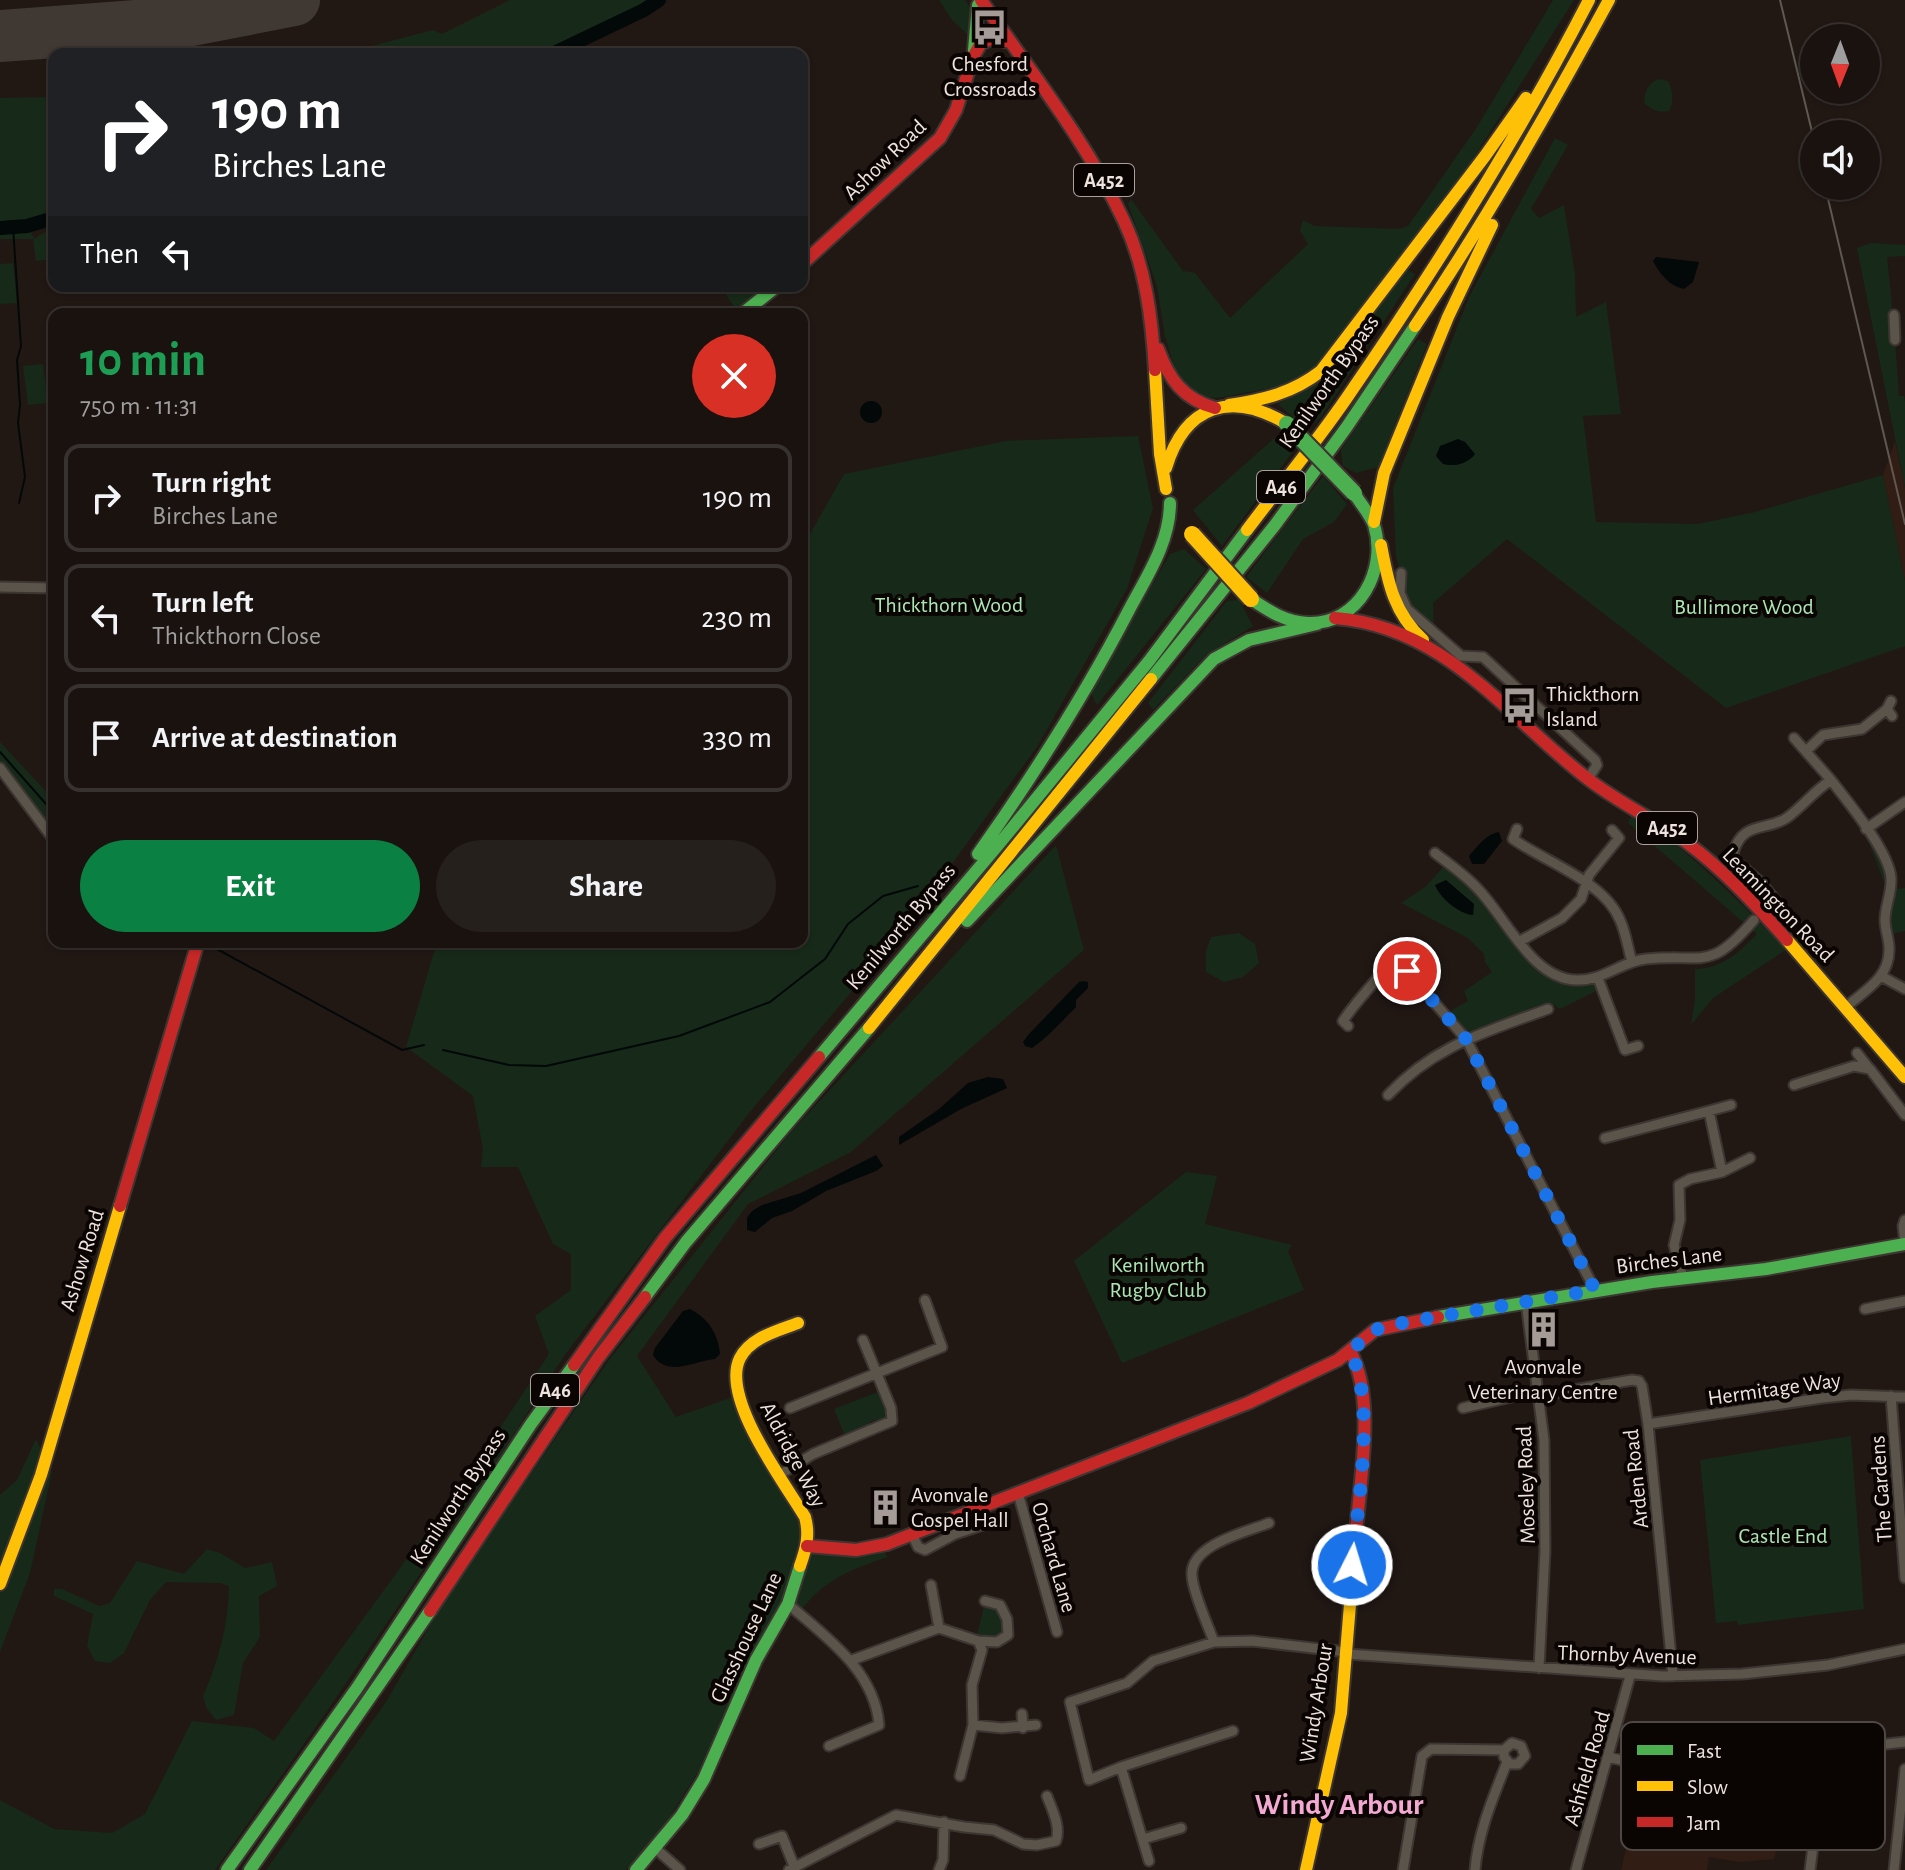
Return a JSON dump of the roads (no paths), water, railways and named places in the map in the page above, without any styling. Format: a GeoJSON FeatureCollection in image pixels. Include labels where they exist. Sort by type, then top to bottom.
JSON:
{"type":"FeatureCollection","features":[{"type":"Feature","properties":{"kind":"main road","name":"Kenilworth Bypass"},"geometry":{"type":"LineString","coordinates":[[227,1870],[357,1688],[531,1424],[665,1238],[1149,661],[1345,400],[1481,192],[1589,0]]}},
{"type":"Feature","properties":{"kind":"main road","name":"Kenilworth Bypass"},"geometry":{"type":"LineString","coordinates":[[250,1870],[282,1829],[376,1692],[598,1358],[686,1242],[908,979],[1275,525],[1395,358],[1463,255],[1529,147],[1589,42],[1609,0]]}},
{"type":"Feature","properties":{"kind":"main road","name":"A452"},"geometry":{"type":"LineString","coordinates":[[980,2],[1081,144],[1114,200],[1139,264],[1154,336],[1167,373],[1190,399],[1222,406]]}},
{"type":"Feature","properties":{"kind":"main road","name":"Ashow Road"},"geometry":{"type":"LineString","coordinates":[[808,259],[940,138],[956,110],[972,62],[980,2]]}},
{"type":"Feature","properties":{"kind":"main road"},"geometry":{"type":"LineString","coordinates":[[920,937],[1053,744],[1096,671],[1165,540],[1170,523],[1168,459],[1175,439],[1196,418],[1222,406],[1284,394],[1302,386],[1321,371],[1485,156],[1578,20]]}},
{"type":"Feature","properties":{"kind":"main road"},"geometry":{"type":"LineString","coordinates":[[972,62],[984,41],[993,38],[1008,43]]}},
{"type":"Feature","properties":{"kind":"main road"},"geometry":{"type":"LineString","coordinates":[[1374,522],[1379,490],[1393,450],[1448,317],[1529,147]]}},
{"type":"Feature","properties":{"kind":"main road"},"geometry":{"type":"LineString","coordinates":[[750,308],[770,292]]}},
{"type":"Feature","properties":{"kind":"main road","name":"A452"},"geometry":{"type":"LineString","coordinates":[[1154,336],[1160,454],[1168,496]]}},
{"type":"Feature","properties":{"kind":"main road"},"geometry":{"type":"LineString","coordinates":[[908,979],[981,907],[1214,659],[1249,640],[1335,618],[1359,602],[1370,587],[1379,562],[1380,543],[1374,522],[1354,493],[1287,424],[1257,407],[1222,406]]}},
{"type":"Feature","properties":{"kind":"main road"},"geometry":{"type":"LineString","coordinates":[[1168,496],[1192,534],[1263,610],[1283,620],[1317,624]]}},
{"type":"Feature","properties":{"kind":"main road","name":"Leamington Road"},"geometry":{"type":"LineString","coordinates":[[1380,543],[1395,608],[1410,628],[1439,653],[1487,686],[1588,779],[1675,833],[1703,856],[1846,1007],[1905,1077]]}},
{"type":"Feature","properties":{"kind":"main road","name":"Leamington Road"},"geometry":{"type":"LineString","coordinates":[[1335,618],[1373,626],[1439,653]]}},
{"type":"Feature","properties":{"kind":"main road","name":"Ashow Road"},"geometry":{"type":"LineString","coordinates":[[0,1584],[41,1475],[154,1098],[194,948]]}},
{"type":"Feature","properties":{"kind":"main road","name":"Leamington Road"},"geometry":{"type":"LineString","coordinates":[[1882,1051],[1905,1086]]}},
{"type":"Feature","properties":{"kind":"main road","name":"Birches Lane"},"geometry":{"type":"LineString","coordinates":[[1350,1351],[1375,1330],[1390,1325],[1595,1290],[1766,1269],[1905,1244]]}},
{"type":"Feature","properties":{"kind":"main road","name":"Aldridge Way"},"geometry":{"type":"LineString","coordinates":[[798,1323],[752,1343],[745,1351],[735,1379],[747,1415],[805,1517],[807,1546]]}},
{"type":"Feature","properties":{"kind":"main road"},"geometry":{"type":"LineString","coordinates":[[807,1546],[864,1550],[912,1534],[1248,1403],[1338,1360],[1350,1351]]}},
{"type":"Feature","properties":{"kind":"main road","name":"Windy Arbour"},"geometry":{"type":"LineString","coordinates":[[1306,1870],[1341,1713],[1347,1653],[1364,1422],[1359,1367],[1350,1351]]}},
{"type":"Feature","properties":{"kind":"main road","name":"Glasshouse Lane"},"geometry":{"type":"LineString","coordinates":[[636,1870],[682,1815],[704,1779],[756,1660],[788,1604],[807,1546]]}},
{"type":"Feature","properties":{"kind":"street"},"geometry":{"type":"LineString","coordinates":[[1894,315],[1900,328],[1895,340]]}},
{"type":"Feature","properties":{"kind":"street"},"geometry":{"type":"LineString","coordinates":[[1401,573],[1400,593],[1407,609],[1461,656],[1481,656],[1595,760],[1597,765],[1588,779]]}},
{"type":"Feature","properties":{"kind":"street"},"geometry":{"type":"LineString","coordinates":[[0,587],[48,588]]}},
{"type":"Feature","properties":{"kind":"street"},"geometry":{"type":"LineString","coordinates":[[1487,686],[1500,672]]}},
{"type":"Feature","properties":{"kind":"street"},"geometry":{"type":"LineString","coordinates":[[1806,751],[1823,735],[1862,729],[1890,708]]}},
{"type":"Feature","properties":{"kind":"street"},"geometry":{"type":"LineString","coordinates":[[1794,738],[1831,780],[1886,857],[1892,880],[1885,920],[1889,953],[1881,976],[1846,1007]]}},
{"type":"Feature","properties":{"kind":"street"},"geometry":{"type":"LineString","coordinates":[[0,768],[48,832]]}},
{"type":"Feature","properties":{"kind":"street"},"geometry":{"type":"LineString","coordinates":[[1799,928],[1761,883],[1736,861],[1730,849],[1749,831],[1784,820],[1809,795],[1831,780]]}},
{"type":"Feature","properties":{"kind":"street"},"geometry":{"type":"LineString","coordinates":[[1866,829],[1905,802]]}},
{"type":"Feature","properties":{"kind":"street"},"geometry":{"type":"LineString","coordinates":[[1520,941],[1562,918],[1581,899],[1589,875],[1619,837]]}},
{"type":"Feature","properties":{"kind":"street"},"geometry":{"type":"LineString","coordinates":[[1513,838],[1587,885],[1612,906],[1620,920],[1632,962]]}},
{"type":"Feature","properties":{"kind":"street"},"geometry":{"type":"LineString","coordinates":[[1435,853],[1477,888],[1536,962],[1564,979],[1578,981],[1598,978],[1645,959],[1703,960],[1714,956],[1742,935],[1759,916]]}},
{"type":"Feature","properties":{"kind":"street"},"geometry":{"type":"LineString","coordinates":[[1342,1023],[1396,948]]}},
{"type":"Feature","properties":{"kind":"street"},"geometry":{"type":"LineString","coordinates":[[1390,960],[1407,971],[1466,1039],[1595,1290]]}},
{"type":"Feature","properties":{"kind":"street"},"geometry":{"type":"LineString","coordinates":[[1881,976],[1905,989]]}},
{"type":"Feature","properties":{"kind":"street"},"geometry":{"type":"LineString","coordinates":[[1598,978],[1625,1050]]}},
{"type":"Feature","properties":{"kind":"street"},"geometry":{"type":"LineString","coordinates":[[1388,1095],[1424,1062],[1466,1039],[1548,1009]]}},
{"type":"Feature","properties":{"kind":"street"},"geometry":{"type":"LineString","coordinates":[[1614,1054],[1638,1046]]}},
{"type":"Feature","properties":{"kind":"street"},"geometry":{"type":"LineString","coordinates":[[1857,1053],[1905,1115]]}},
{"type":"Feature","properties":{"kind":"street"},"geometry":{"type":"LineString","coordinates":[[1793,1085],[1854,1066],[1870,1069]]}},
{"type":"Feature","properties":{"kind":"street"},"geometry":{"type":"LineString","coordinates":[[1605,1138],[1731,1105]]}},
{"type":"Feature","properties":{"kind":"street"},"geometry":{"type":"LineString","coordinates":[[1709,1111],[1722,1172]]}},
{"type":"Feature","properties":{"kind":"street"},"geometry":{"type":"LineString","coordinates":[[1683,1278],[1674,1245],[1680,1220],[1679,1185],[1690,1179],[1722,1172],[1750,1158]]}},
{"type":"Feature","properties":{"kind":"street"},"geometry":{"type":"LineString","coordinates":[[1905,1220],[1905,1244]]}},
{"type":"Feature","properties":{"kind":"street"},"geometry":{"type":"LineString","coordinates":[[790,1408],[942,1347],[925,1300]]}},
{"type":"Feature","properties":{"kind":"street"},"geometry":{"type":"LineString","coordinates":[[1865,1309],[1905,1301]]}},
{"type":"Feature","properties":{"kind":"street","name":"Moseley Road"},"geometry":{"type":"LineString","coordinates":[[1526,1302],[1544,1440],[1545,1551],[1539,1668]]}},
{"type":"Feature","properties":{"kind":"street"},"geometry":{"type":"LineString","coordinates":[[779,1475],[813,1454],[892,1421],[891,1408],[863,1340]]}},
{"type":"Feature","properties":{"kind":"street","name":"Arden Road"},"geometry":{"type":"LineString","coordinates":[[1538,1394],[1632,1380],[1639,1381],[1642,1386],[1673,1676]]}},
{"type":"Feature","properties":{"kind":"street"},"geometry":{"type":"LineString","coordinates":[[1463,1408],[1538,1394]]}},
{"type":"Feature","properties":{"kind":"street","name":"Hermitage Way"},"geometry":{"type":"LineString","coordinates":[[1648,1424],[1822,1398],[1851,1395],[1905,1397]]}},
{"type":"Feature","properties":{"kind":"street","name":"The Gardens"},"geometry":{"type":"LineString","coordinates":[[1891,1396],[1905,1578]]}},
{"type":"Feature","properties":{"kind":"street","name":"Orchard Lane"},"geometry":{"type":"LineString","coordinates":[[1018,1493],[1057,1632]]}},
{"type":"Feature","properties":{"kind":"street"},"geometry":{"type":"LineString","coordinates":[[912,1534],[918,1547],[925,1550],[955,1534],[992,1522]]}},
{"type":"Feature","properties":{"kind":"street"},"geometry":{"type":"LineString","coordinates":[[1214,1642],[1192,1576],[1194,1561],[1207,1547],[1269,1523]]}},
{"type":"Feature","properties":{"kind":"street"},"geometry":{"type":"LineString","coordinates":[[931,1585],[939,1628]]}},
{"type":"Feature","properties":{"kind":"street"},"geometry":{"type":"LineString","coordinates":[[1000,1605],[1006,1595]]}},
{"type":"Feature","properties":{"kind":"street"},"geometry":{"type":"LineString","coordinates":[[852,1660],[939,1628],[978,1641],[997,1642],[1008,1635],[1007,1619],[1000,1605],[985,1601]]}},
{"type":"Feature","properties":{"kind":"street"},"geometry":{"type":"LineString","coordinates":[[788,1604],[852,1660],[878,1709],[879,1725],[829,1746]]}},
{"type":"Feature","properties":{"kind":"street"},"geometry":{"type":"LineString","coordinates":[[960,1776],[973,1725],[972,1685],[982,1650],[978,1641]]}},
{"type":"Feature","properties":{"kind":"street","name":"Thornby Avenue"},"geometry":{"type":"LineString","coordinates":[[1121,1767],[1089,1780],[1070,1702],[1127,1683],[1153,1661],[1214,1642],[1252,1641],[1347,1653],[1630,1676],[1742,1674],[1828,1665],[1905,1649]]}},
{"type":"Feature","properties":{"kind":"street","name":"Ashfield Road"},"geometry":{"type":"LineString","coordinates":[[1576,1870],[1630,1676]]}},
{"type":"Feature","properties":{"kind":"street"},"geometry":{"type":"LineString","coordinates":[[1022,1714],[1023,1728]]}},
{"type":"Feature","properties":{"kind":"street"},"geometry":{"type":"LineString","coordinates":[[973,1725],[1023,1728],[1036,1725]]}},
{"type":"Feature","properties":{"kind":"street"},"geometry":{"type":"LineString","coordinates":[[1149,1861],[1121,1767],[1233,1731]]}},
{"type":"Feature","properties":{"kind":"street"},"geometry":{"type":"LineString","coordinates":[[1885,1744],[1905,1742]]}},
{"type":"Feature","properties":{"kind":"street"},"geometry":{"type":"LineString","coordinates":[[1516,1743],[1525,1752],[1524,1759],[1518,1764],[1507,1762],[1504,1750],[1507,1745],[1516,1743]]}},
{"type":"Feature","properties":{"kind":"street"},"geometry":{"type":"LineString","coordinates":[[1403,1870],[1422,1756],[1431,1749],[1504,1750]]}},
{"type":"Feature","properties":{"kind":"street"},"geometry":{"type":"LineString","coordinates":[[1608,1757],[1621,1760]]}},
{"type":"Feature","properties":{"kind":"street"},"geometry":{"type":"LineString","coordinates":[[1475,1870],[1477,1846],[1507,1762]]}},
{"type":"Feature","properties":{"kind":"street"},"geometry":{"type":"LineString","coordinates":[[1894,1870],[1905,1769]]}},
{"type":"Feature","properties":{"kind":"street"},"geometry":{"type":"LineString","coordinates":[[759,1844],[782,1836],[791,1868],[896,1815],[994,1830],[1023,1844],[1050,1843],[1056,1841],[1058,1836],[1057,1823],[1047,1796]]}},
{"type":"Feature","properties":{"kind":"street"},"geometry":{"type":"LineString","coordinates":[[939,1870],[943,1860],[944,1822]]}},
{"type":"Feature","properties":{"kind":"street"},"geometry":{"type":"LineString","coordinates":[[1143,1839],[1181,1828]]}},
{"type":"Feature","properties":{"kind":"street"},"geometry":{"type":"LineString","coordinates":[[655,1848],[680,1870]]}},
{"type":"Feature","properties":{"kind":"street"},"geometry":{"type":"LineString","coordinates":[[1810,1870],[1811,1850]]}},
{"type":"Feature","properties":{"kind":"waterway"},"geometry":{"type":"LineString","coordinates":[[565,48],[659,0]]}},
{"type":"Feature","properties":{"kind":"waterway"},"geometry":{"type":"LineString","coordinates":[[0,228],[27,226],[48,220]]}},
{"type":"Feature","properties":{"kind":"waterway"},"geometry":{"type":"LineString","coordinates":[[13,227],[21,346],[17,360],[18,423],[25,477],[19,503]]}},
{"type":"Feature","properties":{"kind":"waterway"},"geometry":{"type":"LineString","coordinates":[[0,752],[48,806]]}},
{"type":"Feature","properties":{"kind":"waterway"},"geometry":{"type":"LineString","coordinates":[[443,1050],[509,1065],[546,1066],[679,1036],[770,1002],[825,959],[848,924],[883,896],[918,886]]}},
{"type":"Feature","properties":{"kind":"waterway"},"geometry":{"type":"LineString","coordinates":[[215,948],[402,1050],[424,1045]]}},
{"type":"Feature","properties":{"kind":"railway"},"geometry":{"type":"LineString","coordinates":[[1780,0],[1809,120]]}},
{"type":"Feature","properties":{"kind":"railway"},"geometry":{"type":"LineString","coordinates":[[1828,200],[1905,524]]}},
{"type":"Feature","properties":{"kind":"place","name":"Chesford Crossroads"},"geometry":{"type":"Point","coordinates":[990,27]}},
{"type":"Feature","properties":{"kind":"place","name":"Thickthorn Island"},"geometry":{"type":"Point","coordinates":[1520,706]}},
{"type":"Feature","properties":{"kind":"place","name":"Avonvale Veterinary Centre"},"geometry":{"type":"Point","coordinates":[1543,1330]}},
{"type":"Feature","properties":{"kind":"place","name":"Avonvale Gospel Hall"},"geometry":{"type":"Point","coordinates":[885,1507]}},
{"type":"Feature","properties":{"kind":"district","name":"Windy Arbour"},"geometry":{"type":"Point","coordinates":[1339,1804]}},
{"type":"Feature","properties":{"kind":"park label","name":"Thickthorn Wood"},"geometry":{"type":"Point","coordinates":[949,604]}},
{"type":"Feature","properties":{"kind":"park label","name":"Bullimore Wood"},"geometry":{"type":"Point","coordinates":[1744,606]}},
{"type":"Feature","properties":{"kind":"park label","name":"Kenilworth Rugby Club"},"geometry":{"type":"Point","coordinates":[1158,1276]}},
{"type":"Feature","properties":{"kind":"park label","name":"Castle End"},"geometry":{"type":"Point","coordinates":[1783,1535]}}]}
